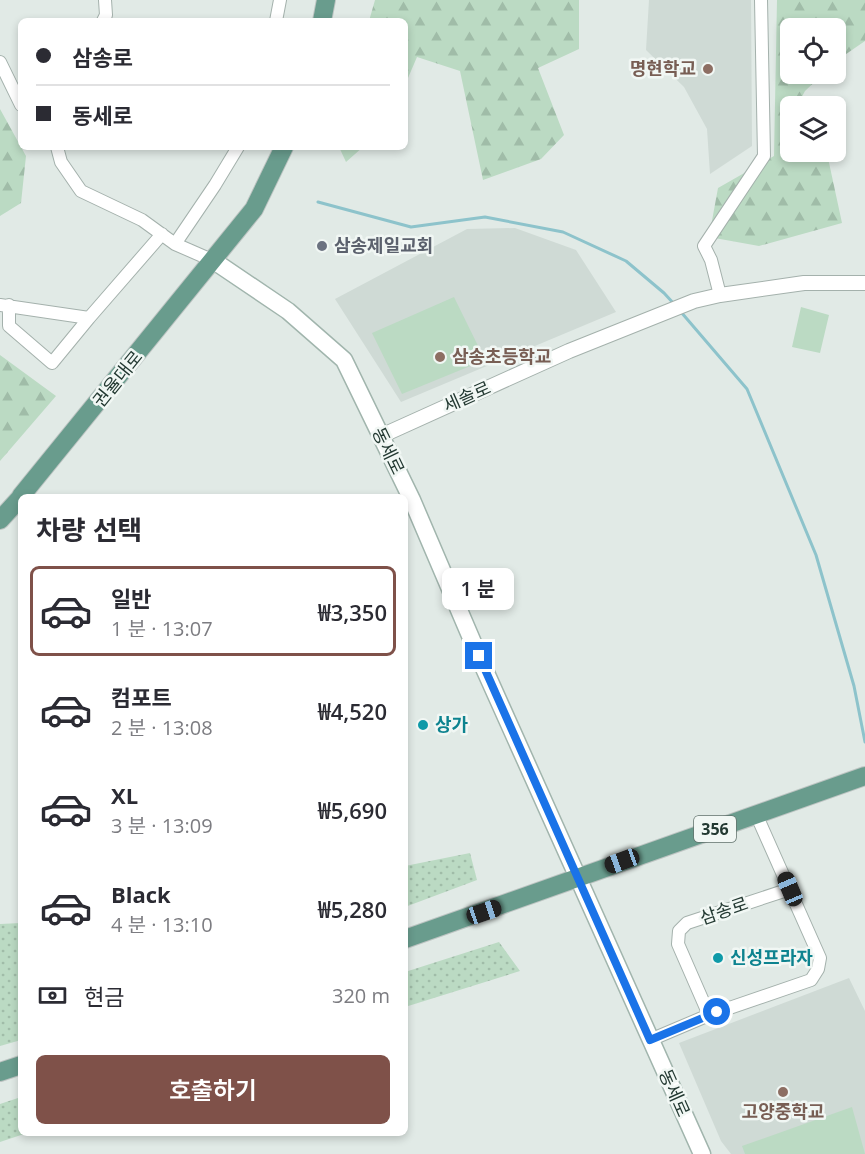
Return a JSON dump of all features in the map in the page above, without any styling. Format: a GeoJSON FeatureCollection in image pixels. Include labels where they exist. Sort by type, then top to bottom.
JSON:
{"type":"FeatureCollection","features":[{"type":"Feature","properties":{"kind":"main road"},"geometry":{"type":"LineString","coordinates":[[323,18],[326,0]]}},
{"type":"Feature","properties":{"kind":"main road","name":"권율대로"},"geometry":{"type":"LineString","coordinates":[[23,494],[254,210],[283,150]]}},
{"type":"Feature","properties":{"kind":"main road","name":"동세로"},"geometry":{"type":"LineString","coordinates":[[214,261],[288,311],[344,360],[412,500],[577,878],[702,1154]]}},
{"type":"Feature","properties":{"kind":"main road","name":"권율대로"},"geometry":{"type":"LineString","coordinates":[[0,520],[18,500]]}},
{"type":"Feature","properties":{"kind":"main road","name":"356"},"geometry":{"type":"LineString","coordinates":[[408,938],[859,779]]}},
{"type":"Feature","properties":{"kind":"main road"},"geometry":{"type":"LineString","coordinates":[[0,1072],[18,1066]]}},
{"type":"Feature","properties":{"kind":"street"},"geometry":{"type":"LineString","coordinates":[[104,18],[105,0]]}},
{"type":"Feature","properties":{"kind":"street"},"geometry":{"type":"LineString","coordinates":[[277,18],[280,0]]}},
{"type":"Feature","properties":{"kind":"street"},"geometry":{"type":"LineString","coordinates":[[761,0],[764,156],[704,246],[711,260],[720,295],[804,283],[865,283]]}},
{"type":"Feature","properties":{"kind":"street"},"geometry":{"type":"LineString","coordinates":[[0,62],[18,99]]}},
{"type":"Feature","properties":{"kind":"street"},"geometry":{"type":"LineString","coordinates":[[58,150],[61,162],[81,191],[142,220],[175,244],[214,261]]}},
{"type":"Feature","properties":{"kind":"street"},"geometry":{"type":"LineString","coordinates":[[175,244],[236,150]]}},
{"type":"Feature","properties":{"kind":"street"},"geometry":{"type":"LineString","coordinates":[[89,318],[4,305],[9,326],[52,363],[162,234]]}},
{"type":"Feature","properties":{"kind":"street","name":"세솔로"},"geometry":{"type":"LineString","coordinates":[[381,436],[557,356],[694,300],[720,295]]}},
{"type":"Feature","properties":{"kind":"street"},"geometry":{"type":"LineString","coordinates":[[650,1040],[708,1015],[811,980],[818,969],[820,958],[756,814]]}},
{"type":"Feature","properties":{"kind":"street","name":"삼송로"},"geometry":{"type":"LineString","coordinates":[[708,1015],[678,944],[679,931],[687,923],[790,889]]}},
{"type":"Feature","properties":{"kind":"shaded area","name":"명현학교"},"geometry":{"type":"Polygon","coordinates":[[[649,0],[751,0],[752,146],[710,174],[707,129],[684,87],[646,50],[649,0]]]}},
{"type":"Feature","properties":{"kind":"shaded area","name":"삼송초등학교"},"geometry":{"type":"Polygon","coordinates":[[[515,228],[576,250],[616,312],[401,402],[335,299],[467,229],[515,228]]]}},
{"type":"Feature","properties":{"kind":"shaded area","name":"고양중학교"},"geometry":{"type":"Polygon","coordinates":[[[849,978],[865,1011],[865,1154],[731,1154],[721,1141],[679,1043],[849,978]]]}},
{"type":"Feature","properties":{"kind":"green space"},"geometry":{"type":"Polygon","coordinates":[[[375,0],[579,0],[579,49],[538,68],[564,135],[541,159],[483,180],[460,71],[417,57],[408,78],[408,18],[370,18],[375,0]]]}},
{"type":"Feature","properties":{"kind":"green space"},"geometry":{"type":"Polygon","coordinates":[[[777,0],[865,0],[865,41],[846,54],[846,18],[780,18],[780,84],[812,84],[802,96],[780,96],[780,162],[829,162],[842,223],[759,246],[709,237],[718,188],[774,156],[777,0]]]}},
{"type":"Feature","properties":{"kind":"green space"},"geometry":{"type":"Polygon","coordinates":[[[0,109],[18,142],[18,150],[23,150],[26,156],[21,203],[0,216],[0,109]]]}},
{"type":"Feature","properties":{"kind":"green space"},"geometry":{"type":"Polygon","coordinates":[[[340,150],[360,150],[346,162],[340,150]]]}},
{"type":"Feature","properties":{"kind":"green space"},"geometry":{"type":"Polygon","coordinates":[[[454,297],[485,360],[402,394],[372,333],[454,297]]]}},
{"type":"Feature","properties":{"kind":"green space"},"geometry":{"type":"Polygon","coordinates":[[[801,307],[829,315],[820,353],[792,347],[801,307]]]}},
{"type":"Feature","properties":{"kind":"green space"},"geometry":{"type":"Polygon","coordinates":[[[0,355],[56,396],[0,461],[0,355]]]}},
{"type":"Feature","properties":{"kind":"green space"},"geometry":{"type":"Polygon","coordinates":[[[470,853],[477,880],[408,906],[408,865],[470,853]]]}},
{"type":"Feature","properties":{"kind":"green space"},"geometry":{"type":"Polygon","coordinates":[[[18,923],[18,1041],[0,1046],[0,924],[18,923]]]}},
{"type":"Feature","properties":{"kind":"green space"},"geometry":{"type":"Polygon","coordinates":[[[499,942],[520,971],[408,1006],[408,971],[499,942]]]}},
{"type":"Feature","properties":{"kind":"green space"},"geometry":{"type":"Polygon","coordinates":[[[18,1098],[18,1136],[0,1142],[0,1104],[18,1098]]]}},
{"type":"Feature","properties":{"kind":"green space"},"geometry":{"type":"Polygon","coordinates":[[[852,1107],[865,1154],[745,1154],[742,1146],[852,1107]]]}},
{"type":"Feature","properties":{"kind":"waterway"},"geometry":{"type":"LineString","coordinates":[[318,202],[411,227],[485,217],[563,232],[626,261],[675,305]]}},
{"type":"Feature","properties":{"kind":"waterway"},"geometry":{"type":"LineString","coordinates":[[681,312],[747,389],[816,555],[854,686],[865,742]]}},
{"type":"Feature","properties":{"kind":"place","name":"명현학교"},"geometry":{"type":"Point","coordinates":[708,69]}},
{"type":"Feature","properties":{"kind":"place","name":"삼송제일교회"},"geometry":{"type":"Point","coordinates":[322,246]}},
{"type":"Feature","properties":{"kind":"place","name":"삼송초등학교"},"geometry":{"type":"Point","coordinates":[440,357]}},
{"type":"Feature","properties":{"kind":"place","name":"상가"},"geometry":{"type":"Point","coordinates":[423,725]}},
{"type":"Feature","properties":{"kind":"place","name":"신성프라자"},"geometry":{"type":"Point","coordinates":[718,958]}},
{"type":"Feature","properties":{"kind":"place","name":"고양중학교"},"geometry":{"type":"Point","coordinates":[783,1092]}},
{"type":"Feature","properties":{"kind":"route"},"geometry":{"type":"LineString","coordinates":[[479,656],[650,1040],[717,1012]]}}]}
